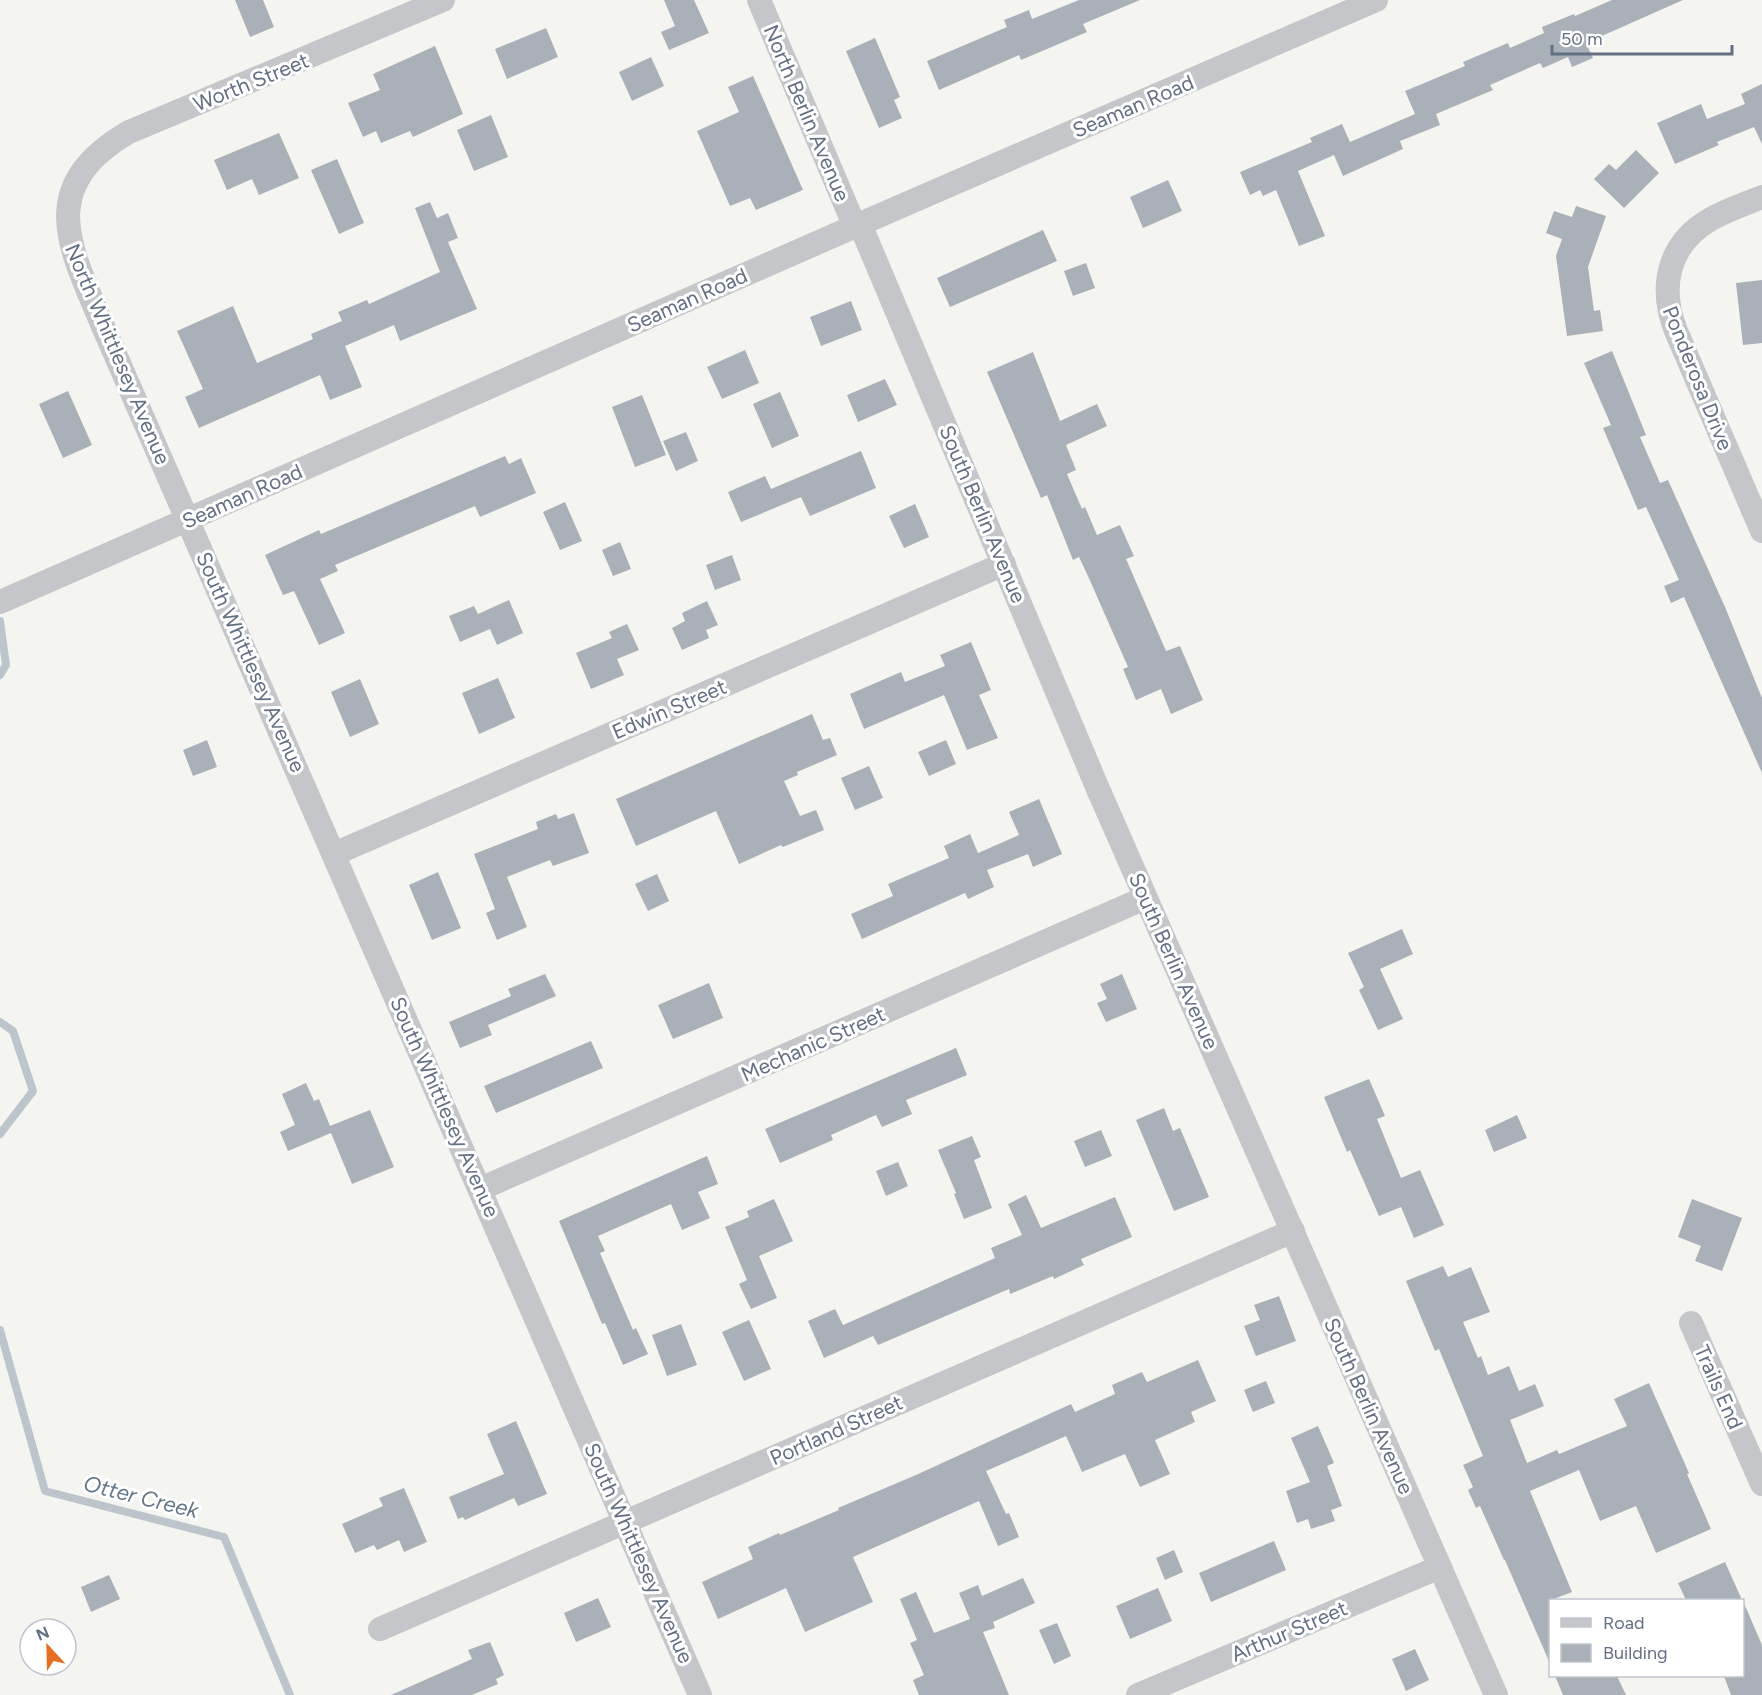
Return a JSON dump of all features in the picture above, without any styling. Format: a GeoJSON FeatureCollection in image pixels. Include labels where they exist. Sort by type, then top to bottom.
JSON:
{"type":"FeatureCollection","features":[{"type":"Feature","properties":{"kind":"street","name":"Worth Street"},"geometry":{"type":"LineString","coordinates":[[74,184],[81,172],[99,152],[129,132],[443,0]]}},
{"type":"Feature","properties":{"kind":"street","name":"North Berlin Avenue"},"geometry":{"type":"LineString","coordinates":[[759,0],[858,225]]}},
{"type":"Feature","properties":{"kind":"street","name":"Seaman Road"},"geometry":{"type":"LineString","coordinates":[[0,602],[1376,0]]}},
{"type":"Feature","properties":{"kind":"street","name":"North Whittlesey Avenue"},"geometry":{"type":"LineString","coordinates":[[74,184],[67,227],[71,246],[105,331],[189,520]]}},
{"type":"Feature","properties":{"kind":"street","name":"Ponderosa Drive"},"geometry":{"type":"LineString","coordinates":[[1762,197],[1712,219],[1686,239],[1669,269],[1666,299],[1676,331],[1762,531]]}},
{"type":"Feature","properties":{"kind":"street","name":"South Berlin Avenue"},"geometry":{"type":"LineString","coordinates":[[858,225],[1145,898],[1496,1695]]}},
{"type":"Feature","properties":{"kind":"street","name":"South Whittlesey Avenue"},"geometry":{"type":"LineString","coordinates":[[189,520],[700,1695]]}},
{"type":"Feature","properties":{"kind":"street","name":"Edwin Street"},"geometry":{"type":"LineString","coordinates":[[334,854],[1004,564]]}},
{"type":"Feature","properties":{"kind":"street","name":"Mechanic Street"},"geometry":{"type":"LineString","coordinates":[[480,1189],[1145,898]]}},
{"type":"Feature","properties":{"kind":"street","name":"Portland Street"},"geometry":{"type":"LineString","coordinates":[[380,1629],[1293,1231]]}},
{"type":"Feature","properties":{"kind":"street","name":"Trails End"},"geometry":{"type":"LineString","coordinates":[[1691,1323],[1762,1484]]}},
{"type":"Feature","properties":{"kind":"street","name":"Arthur Street"},"geometry":{"type":"LineString","coordinates":[[1138,1695],[1440,1567]]}},
{"type":"Feature","properties":{"kind":"building"},"geometry":{"type":"Polygon","coordinates":[[[235,0],[263,0],[274,27],[250,37],[235,0]]]}},
{"type":"Feature","properties":{"kind":"building"},"geometry":{"type":"Polygon","coordinates":[[[664,0],[694,0],[709,33],[669,50],[661,32],[675,26],[664,0]]]}},
{"type":"Feature","properties":{"kind":"building"},"geometry":{"type":"Polygon","coordinates":[[[1079,0],[1140,0],[1083,24],[1087,32],[1021,60],[1019,55],[939,90],[927,61],[1007,27],[1004,20],[1029,10],[1032,19],[1079,0]]]}},
{"type":"Feature","properties":{"kind":"building"},"geometry":{"type":"Polygon","coordinates":[[[1612,0],[1683,0],[1586,43],[1593,58],[1572,67],[1568,57],[1543,68],[1540,63],[1490,85],[1493,90],[1436,114],[1440,125],[1400,141],[1403,149],[1343,176],[1334,155],[1298,171],[1325,236],[1299,246],[1276,190],[1263,196],[1260,190],[1250,195],[1240,172],[1312,142],[1310,138],[1342,124],[1350,142],[1415,114],[1405,91],[1465,66],[1463,62],[1508,43],[1510,48],[1544,33],[1542,27],[1612,0]]]}},
{"type":"Feature","properties":{"kind":"building"},"geometry":{"type":"Polygon","coordinates":[[[546,28],[558,57],[507,79],[495,49],[546,28]]]}},
{"type":"Feature","properties":{"kind":"building"},"geometry":{"type":"Polygon","coordinates":[[[875,38],[900,97],[894,100],[902,118],[879,128],[846,51],[875,38]]]}},
{"type":"Feature","properties":{"kind":"building"},"geometry":{"type":"Polygon","coordinates":[[[435,46],[463,114],[413,137],[410,131],[381,143],[376,131],[363,137],[348,103],[380,90],[373,74],[435,46]]]}},
{"type":"Feature","properties":{"kind":"building"},"geometry":{"type":"Polygon","coordinates":[[[651,57],[664,86],[632,101],[619,72],[651,57]]]}},
{"type":"Feature","properties":{"kind":"building"},"geometry":{"type":"Polygon","coordinates":[[[753,76],[803,190],[756,210],[750,198],[730,206],[697,131],[739,112],[728,87],[753,76]]]}},
{"type":"Feature","properties":{"kind":"building"},"geometry":{"type":"Polygon","coordinates":[[[1762,84],[1762,144],[1754,127],[1717,142],[1719,145],[1675,164],[1657,123],[1701,104],[1707,119],[1745,104],[1741,94],[1762,84]]]}},
{"type":"Feature","properties":{"kind":"building"},"geometry":{"type":"Polygon","coordinates":[[[491,115],[508,157],[474,171],[457,130],[491,115]]]}},
{"type":"Feature","properties":{"kind":"building"},"geometry":{"type":"Polygon","coordinates":[[[279,133],[299,178],[259,195],[252,179],[227,190],[214,160],[279,133]]]}},
{"type":"Feature","properties":{"kind":"building"},"geometry":{"type":"Polygon","coordinates":[[[1636,150],[1659,173],[1624,208],[1594,179],[1609,164],[1616,170],[1636,150]]]}},
{"type":"Feature","properties":{"kind":"building"},"geometry":{"type":"Polygon","coordinates":[[[337,159],[364,223],[339,234],[311,170],[337,159]]]}},
{"type":"Feature","properties":{"kind":"building"},"geometry":{"type":"Polygon","coordinates":[[[1168,180],[1182,211],[1143,228],[1130,197],[1168,180]]]}},
{"type":"Feature","properties":{"kind":"building"},"geometry":{"type":"Polygon","coordinates":[[[430,202],[437,218],[448,213],[458,238],[448,242],[477,309],[400,341],[394,325],[345,346],[362,387],[330,400],[320,375],[199,428],[185,397],[203,389],[177,331],[233,306],[257,363],[313,339],[311,334],[342,321],[338,312],[367,300],[369,304],[440,272],[415,208],[430,202]]]}},
{"type":"Feature","properties":{"kind":"building"},"geometry":{"type":"Polygon","coordinates":[[[1576,206],[1606,216],[1588,267],[1594,311],[1600,310],[1603,331],[1567,336],[1556,256],[1562,239],[1546,233],[1554,211],[1572,217],[1576,206]]]}},
{"type":"Feature","properties":{"kind":"building"},"geometry":{"type":"Polygon","coordinates":[[[1043,230],[1057,261],[950,307],[937,278],[1043,230]]]}},
{"type":"Feature","properties":{"kind":"building"},"geometry":{"type":"Polygon","coordinates":[[[1086,263],[1095,288],[1073,296],[1064,271],[1086,263]]]}},
{"type":"Feature","properties":{"kind":"building"},"geometry":{"type":"Polygon","coordinates":[[[1762,280],[1762,343],[1743,345],[1736,283],[1762,280]]]}},
{"type":"Feature","properties":{"kind":"building"},"geometry":{"type":"Polygon","coordinates":[[[851,301],[862,330],[821,346],[810,317],[851,301]]]}},
{"type":"Feature","properties":{"kind":"building"},"geometry":{"type":"Polygon","coordinates":[[[745,350],[759,383],[722,399],[707,367],[745,350]]]}},
{"type":"Feature","properties":{"kind":"building"},"geometry":{"type":"Polygon","coordinates":[[[1612,351],[1646,435],[1640,437],[1660,483],[1668,480],[1725,607],[1762,698],[1762,773],[1684,597],[1671,603],[1664,586],[1679,580],[1646,507],[1638,510],[1603,428],[1611,425],[1584,363],[1612,351]]]}},
{"type":"Feature","properties":{"kind":"building"},"geometry":{"type":"Polygon","coordinates":[[[1033,352],[1060,421],[1097,404],[1107,426],[1066,445],[1076,470],[1067,474],[1082,509],[1085,507],[1097,535],[1120,525],[1134,556],[1126,559],[1166,651],[1180,646],[1203,700],[1171,714],[1161,689],[1136,700],[1123,669],[1128,667],[1088,576],[1079,557],[1073,560],[1047,495],[1041,498],[987,372],[1033,352]]]}},
{"type":"Feature","properties":{"kind":"building"},"geometry":{"type":"Polygon","coordinates":[[[885,379],[897,405],[858,422],[847,395],[885,379]]]}},
{"type":"Feature","properties":{"kind":"building"},"geometry":{"type":"Polygon","coordinates":[[[68,391],[92,445],[63,458],[39,404],[68,391]]]}},
{"type":"Feature","properties":{"kind":"building"},"geometry":{"type":"Polygon","coordinates":[[[780,392],[799,436],[772,448],[753,404],[780,392]]]}},
{"type":"Feature","properties":{"kind":"building"},"geometry":{"type":"Polygon","coordinates":[[[642,395],[666,455],[635,467],[612,407],[642,395]]]}},
{"type":"Feature","properties":{"kind":"building"},"geometry":{"type":"Polygon","coordinates":[[[686,432],[698,461],[676,471],[663,441],[686,432]]]}},
{"type":"Feature","properties":{"kind":"building"},"geometry":{"type":"Polygon","coordinates":[[[861,451],[876,488],[810,516],[801,497],[741,522],[728,492],[765,476],[771,489],[861,451]]]}},
{"type":"Feature","properties":{"kind":"building"},"geometry":{"type":"Polygon","coordinates":[[[505,456],[509,464],[521,458],[536,493],[480,517],[475,506],[335,565],[338,571],[320,579],[345,633],[319,645],[294,591],[283,595],[265,555],[319,530],[321,534],[505,456]]]}},
{"type":"Feature","properties":{"kind":"building"},"geometry":{"type":"Polygon","coordinates":[[[565,502],[582,541],[560,550],[543,512],[565,502]]]}},
{"type":"Feature","properties":{"kind":"building"},"geometry":{"type":"Polygon","coordinates":[[[915,504],[929,537],[904,548],[889,516],[915,504]]]}},
{"type":"Feature","properties":{"kind":"building"},"geometry":{"type":"Polygon","coordinates":[[[620,542],[631,569],[613,576],[602,550],[620,542]]]}},
{"type":"Feature","properties":{"kind":"building"},"geometry":{"type":"Polygon","coordinates":[[[732,555],[741,580],[715,590],[706,565],[732,555]]]}},
{"type":"Feature","properties":{"kind":"building"},"geometry":{"type":"Polygon","coordinates":[[[509,600],[523,633],[497,645],[490,629],[460,642],[449,616],[474,606],[478,614],[509,600]]]}},
{"type":"Feature","properties":{"kind":"building"},"geometry":{"type":"Polygon","coordinates":[[[707,601],[718,625],[706,630],[709,638],[682,650],[672,628],[685,621],[682,613],[707,601]]]}},
{"type":"Feature","properties":{"kind":"building"},"geometry":{"type":"Polygon","coordinates":[[[627,624],[639,650],[617,659],[624,675],[591,689],[576,653],[612,638],[609,632],[627,624]]]}},
{"type":"Feature","properties":{"kind":"building"},"geometry":{"type":"Polygon","coordinates":[[[971,642],[991,690],[979,695],[998,738],[967,750],[944,695],[864,729],[850,694],[901,672],[905,682],[945,666],[940,655],[971,642]]]}},
{"type":"Feature","properties":{"kind":"building"},"geometry":{"type":"Polygon","coordinates":[[[498,678],[515,718],[479,734],[462,693],[498,678]]]}},
{"type":"Feature","properties":{"kind":"building"},"geometry":{"type":"Polygon","coordinates":[[[360,679],[379,724],[350,737],[331,692],[360,679]]]}},
{"type":"Feature","properties":{"kind":"building"},"geometry":{"type":"Polygon","coordinates":[[[812,714],[823,740],[830,738],[837,755],[797,772],[798,775],[784,781],[800,816],[816,810],[824,830],[783,847],[781,845],[739,864],[716,811],[636,846],[616,799],[812,714]]]}},
{"type":"Feature","properties":{"kind":"building"},"geometry":{"type":"Polygon","coordinates":[[[207,740],[217,767],[193,776],[183,750],[207,740]]]}},
{"type":"Feature","properties":{"kind":"building"},"geometry":{"type":"Polygon","coordinates":[[[946,740],[956,764],[929,776],[918,752],[946,740]]]}},
{"type":"Feature","properties":{"kind":"building"},"geometry":{"type":"Polygon","coordinates":[[[869,766],[883,798],[855,810],[841,778],[869,766]]]}},
{"type":"Feature","properties":{"kind":"building"},"geometry":{"type":"Polygon","coordinates":[[[1039,799],[1062,854],[1033,867],[1028,854],[987,870],[994,887],[968,899],[965,893],[862,939],[851,914],[893,896],[888,884],[949,858],[944,846],[970,834],[978,853],[1019,835],[1009,812],[1039,799]]]}},
{"type":"Feature","properties":{"kind":"building"},"geometry":{"type":"Polygon","coordinates":[[[574,813],[589,853],[553,866],[550,860],[507,877],[527,927],[497,940],[486,913],[495,909],[474,854],[538,829],[536,822],[556,814],[558,819],[574,813]]]}},
{"type":"Feature","properties":{"kind":"building"},"geometry":{"type":"Polygon","coordinates":[[[438,872],[461,928],[432,940],[409,885],[438,872]]]}},
{"type":"Feature","properties":{"kind":"building"},"geometry":{"type":"Polygon","coordinates":[[[657,874],[669,901],[648,911],[635,884],[657,874]]]}},
{"type":"Feature","properties":{"kind":"building"},"geometry":{"type":"Polygon","coordinates":[[[1402,929],[1413,954],[1380,969],[1403,1019],[1378,1030],[1359,990],[1364,987],[1348,953],[1402,929]]]}},
{"type":"Feature","properties":{"kind":"building"},"geometry":{"type":"Polygon","coordinates":[[[545,974],[556,996],[488,1025],[492,1035],[460,1048],[449,1022],[511,996],[508,989],[545,974]]]}},
{"type":"Feature","properties":{"kind":"building"},"geometry":{"type":"Polygon","coordinates":[[[1122,974],[1137,1009],[1106,1022],[1097,1003],[1107,999],[1100,984],[1122,974]]]}},
{"type":"Feature","properties":{"kind":"building"},"geometry":{"type":"Polygon","coordinates":[[[709,983],[723,1018],[673,1039],[658,1005],[709,983]]]}},
{"type":"Feature","properties":{"kind":"building"},"geometry":{"type":"Polygon","coordinates":[[[591,1041],[603,1068],[496,1113],[484,1086],[591,1041]]]}},
{"type":"Feature","properties":{"kind":"building"},"geometry":{"type":"Polygon","coordinates":[[[956,1048],[967,1075],[906,1100],[912,1114],[882,1127],[876,1115],[831,1135],[833,1140],[780,1163],[765,1129],[956,1048]]]}},
{"type":"Feature","properties":{"kind":"building"},"geometry":{"type":"Polygon","coordinates":[[[1369,1079],[1385,1116],[1377,1119],[1401,1178],[1420,1170],[1444,1225],[1414,1238],[1401,1207],[1379,1216],[1350,1150],[1347,1152],[1324,1097],[1369,1079]]]}},
{"type":"Feature","properties":{"kind":"building"},"geometry":{"type":"Polygon","coordinates":[[[306,1083],[314,1101],[319,1099],[330,1126],[370,1110],[394,1167],[352,1184],[331,1133],[288,1151],[280,1132],[295,1125],[282,1094],[306,1083]]]}},
{"type":"Feature","properties":{"kind":"building"},"geometry":{"type":"Polygon","coordinates":[[[1164,1108],[1173,1131],[1180,1128],[1209,1197],[1174,1211],[1136,1120],[1164,1108]]]}},
{"type":"Feature","properties":{"kind":"building"},"geometry":{"type":"Polygon","coordinates":[[[1517,1115],[1527,1138],[1494,1152],[1485,1130],[1517,1115]]]}},
{"type":"Feature","properties":{"kind":"building"},"geometry":{"type":"Polygon","coordinates":[[[1101,1130],[1112,1156],[1085,1167],[1074,1141],[1101,1130]]]}},
{"type":"Feature","properties":{"kind":"building"},"geometry":{"type":"Polygon","coordinates":[[[972,1136],[981,1157],[974,1160],[992,1208],[964,1219],[938,1150],[972,1136]]]}},
{"type":"Feature","properties":{"kind":"building"},"geometry":{"type":"Polygon","coordinates":[[[707,1156],[718,1184],[698,1192],[710,1218],[682,1230],[671,1204],[598,1236],[605,1251],[600,1253],[633,1330],[636,1328],[648,1354],[623,1365],[605,1323],[602,1324],[559,1221],[707,1156]]]}},
{"type":"Feature","properties":{"kind":"building"},"geometry":{"type":"Polygon","coordinates":[[[898,1162],[908,1186],[886,1196],[876,1171],[898,1162]]]}},
{"type":"Feature","properties":{"kind":"building"},"geometry":{"type":"Polygon","coordinates":[[[1026,1195],[1041,1228],[1115,1197],[1132,1237],[1081,1259],[1084,1265],[1054,1279],[1053,1276],[1010,1294],[1009,1289],[878,1345],[873,1336],[824,1358],[808,1321],[835,1309],[843,1325],[995,1258],[991,1248],[1022,1235],[1008,1204],[1026,1195]]]}},
{"type":"Feature","properties":{"kind":"building"},"geometry":{"type":"Polygon","coordinates":[[[774,1199],[793,1241],[759,1256],[777,1298],[751,1309],[739,1284],[747,1280],[725,1227],[749,1217],[747,1211],[774,1199]]]}},
{"type":"Feature","properties":{"kind":"building"},"geometry":{"type":"Polygon","coordinates":[[[1692,1199],[1742,1218],[1722,1271],[1695,1261],[1701,1246],[1678,1237],[1692,1199]]]}},
{"type":"Feature","properties":{"kind":"building"},"geometry":{"type":"Polygon","coordinates":[[[1443,1266],[1448,1277],[1471,1267],[1490,1312],[1463,1322],[1478,1358],[1481,1356],[1488,1375],[1509,1366],[1519,1391],[1535,1384],[1544,1406],[1510,1420],[1527,1463],[1557,1450],[1559,1454],[1627,1426],[1614,1399],[1649,1383],[1711,1529],[1656,1553],[1636,1506],[1600,1521],[1579,1470],[1530,1491],[1572,1592],[1549,1599],[1549,1661],[1480,1506],[1476,1508],[1468,1490],[1473,1487],[1463,1465],[1483,1456],[1439,1349],[1435,1351],[1406,1281],[1443,1266]]]}},
{"type":"Feature","properties":{"kind":"building"},"geometry":{"type":"Polygon","coordinates":[[[1279,1296],[1296,1341],[1256,1356],[1244,1326],[1260,1320],[1254,1305],[1279,1296]]]}},
{"type":"Feature","properties":{"kind":"building"},"geometry":{"type":"Polygon","coordinates":[[[749,1320],[771,1369],[744,1381],[722,1332],[749,1320]]]}},
{"type":"Feature","properties":{"kind":"building"},"geometry":{"type":"Polygon","coordinates":[[[681,1324],[697,1365],[667,1376],[652,1335],[681,1324]]]}},
{"type":"Feature","properties":{"kind":"building"},"geometry":{"type":"Polygon","coordinates":[[[1198,1360],[1216,1401],[1191,1412],[1195,1422],[1155,1440],[1170,1474],[1140,1487],[1125,1454],[1082,1472],[1066,1436],[986,1471],[1019,1537],[998,1546],[979,1501],[853,1557],[873,1602],[805,1632],[786,1588],[718,1619],[702,1582],[753,1559],[748,1547],[839,1510],[838,1508],[1071,1404],[1075,1412],[1115,1394],[1112,1385],[1142,1372],[1147,1382],[1198,1360]]]}},
{"type":"Feature","properties":{"kind":"building"},"geometry":{"type":"Polygon","coordinates":[[[1266,1381],[1275,1403],[1253,1412],[1244,1390],[1266,1381]]]}},
{"type":"Feature","properties":{"kind":"building"},"geometry":{"type":"Polygon","coordinates":[[[516,1421],[547,1494],[518,1506],[514,1498],[465,1520],[463,1517],[458,1519],[449,1497],[504,1474],[487,1434],[516,1421]]]}},
{"type":"Feature","properties":{"kind":"building"},"geometry":{"type":"Polygon","coordinates":[[[1318,1426],[1334,1463],[1327,1466],[1342,1506],[1331,1510],[1335,1521],[1311,1529],[1308,1519],[1297,1523],[1286,1491],[1310,1482],[1291,1438],[1318,1426]]]}},
{"type":"Feature","properties":{"kind":"building"},"geometry":{"type":"Polygon","coordinates":[[[404,1488],[427,1542],[404,1552],[399,1540],[377,1550],[374,1545],[355,1553],[342,1524],[383,1506],[379,1498],[404,1488]]]}},
{"type":"Feature","properties":{"kind":"building"},"geometry":{"type":"Polygon","coordinates":[[[1274,1541],[1286,1570],[1211,1602],[1199,1573],[1274,1541]]]}},
{"type":"Feature","properties":{"kind":"building"},"geometry":{"type":"Polygon","coordinates":[[[1174,1550],[1183,1572],[1165,1580],[1156,1558],[1174,1550]]]}},
{"type":"Feature","properties":{"kind":"building"},"geometry":{"type":"Polygon","coordinates":[[[1725,1562],[1742,1599],[1686,1599],[1678,1583],[1725,1562]]]}},
{"type":"Feature","properties":{"kind":"building"},"geometry":{"type":"Polygon","coordinates":[[[109,1575],[120,1599],[91,1612],[81,1587],[109,1575]]]}},
{"type":"Feature","properties":{"kind":"building"},"geometry":{"type":"Polygon","coordinates":[[[1023,1578],[1035,1603],[993,1622],[995,1628],[983,1632],[1009,1695],[919,1695],[913,1680],[924,1675],[910,1643],[917,1640],[900,1599],[916,1592],[934,1633],[970,1619],[959,1593],[978,1585],[982,1596],[1023,1578]]]}},
{"type":"Feature","properties":{"kind":"building"},"geometry":{"type":"Polygon","coordinates":[[[1158,1588],[1172,1621],[1130,1639],[1116,1606],[1158,1588]]]}},
{"type":"Feature","properties":{"kind":"building"},"geometry":{"type":"Polygon","coordinates":[[[598,1598],[611,1627],[576,1642],[564,1613],[598,1598]]]}},
{"type":"Feature","properties":{"kind":"building"},"geometry":{"type":"Polygon","coordinates":[[[1744,1603],[1762,1645],[1762,1695],[1731,1695],[1724,1677],[1744,1677],[1744,1603]]]}},
{"type":"Feature","properties":{"kind":"building"},"geometry":{"type":"Polygon","coordinates":[[[1057,1623],[1071,1656],[1054,1664],[1039,1630],[1057,1623]]]}},
{"type":"Feature","properties":{"kind":"building"},"geometry":{"type":"Polygon","coordinates":[[[490,1642],[504,1675],[496,1679],[498,1684],[472,1695],[391,1695],[472,1659],[468,1650],[490,1642]]]}},
{"type":"Feature","properties":{"kind":"building"},"geometry":{"type":"Polygon","coordinates":[[[1415,1649],[1429,1680],[1406,1691],[1392,1659],[1415,1649]]]}},
{"type":"Feature","properties":{"kind":"building"},"geometry":{"type":"Polygon","coordinates":[[[1555,1677],[1617,1677],[1626,1695],[1563,1695],[1555,1677]]]}},
{"type":"Feature","properties":{"kind":"waterway","name":"Otter Creek"},"geometry":{"type":"LineString","coordinates":[[0,621],[6,665],[0,675]]}},
{"type":"Feature","properties":{"kind":"waterway","name":"Otter Creek"},"geometry":{"type":"LineString","coordinates":[[0,1022],[13,1031],[33,1091],[0,1134]]}},
{"type":"Feature","properties":{"kind":"waterway","name":"Otter Creek"},"geometry":{"type":"LineString","coordinates":[[0,1330],[45,1491],[224,1537],[290,1695]]}}]}
